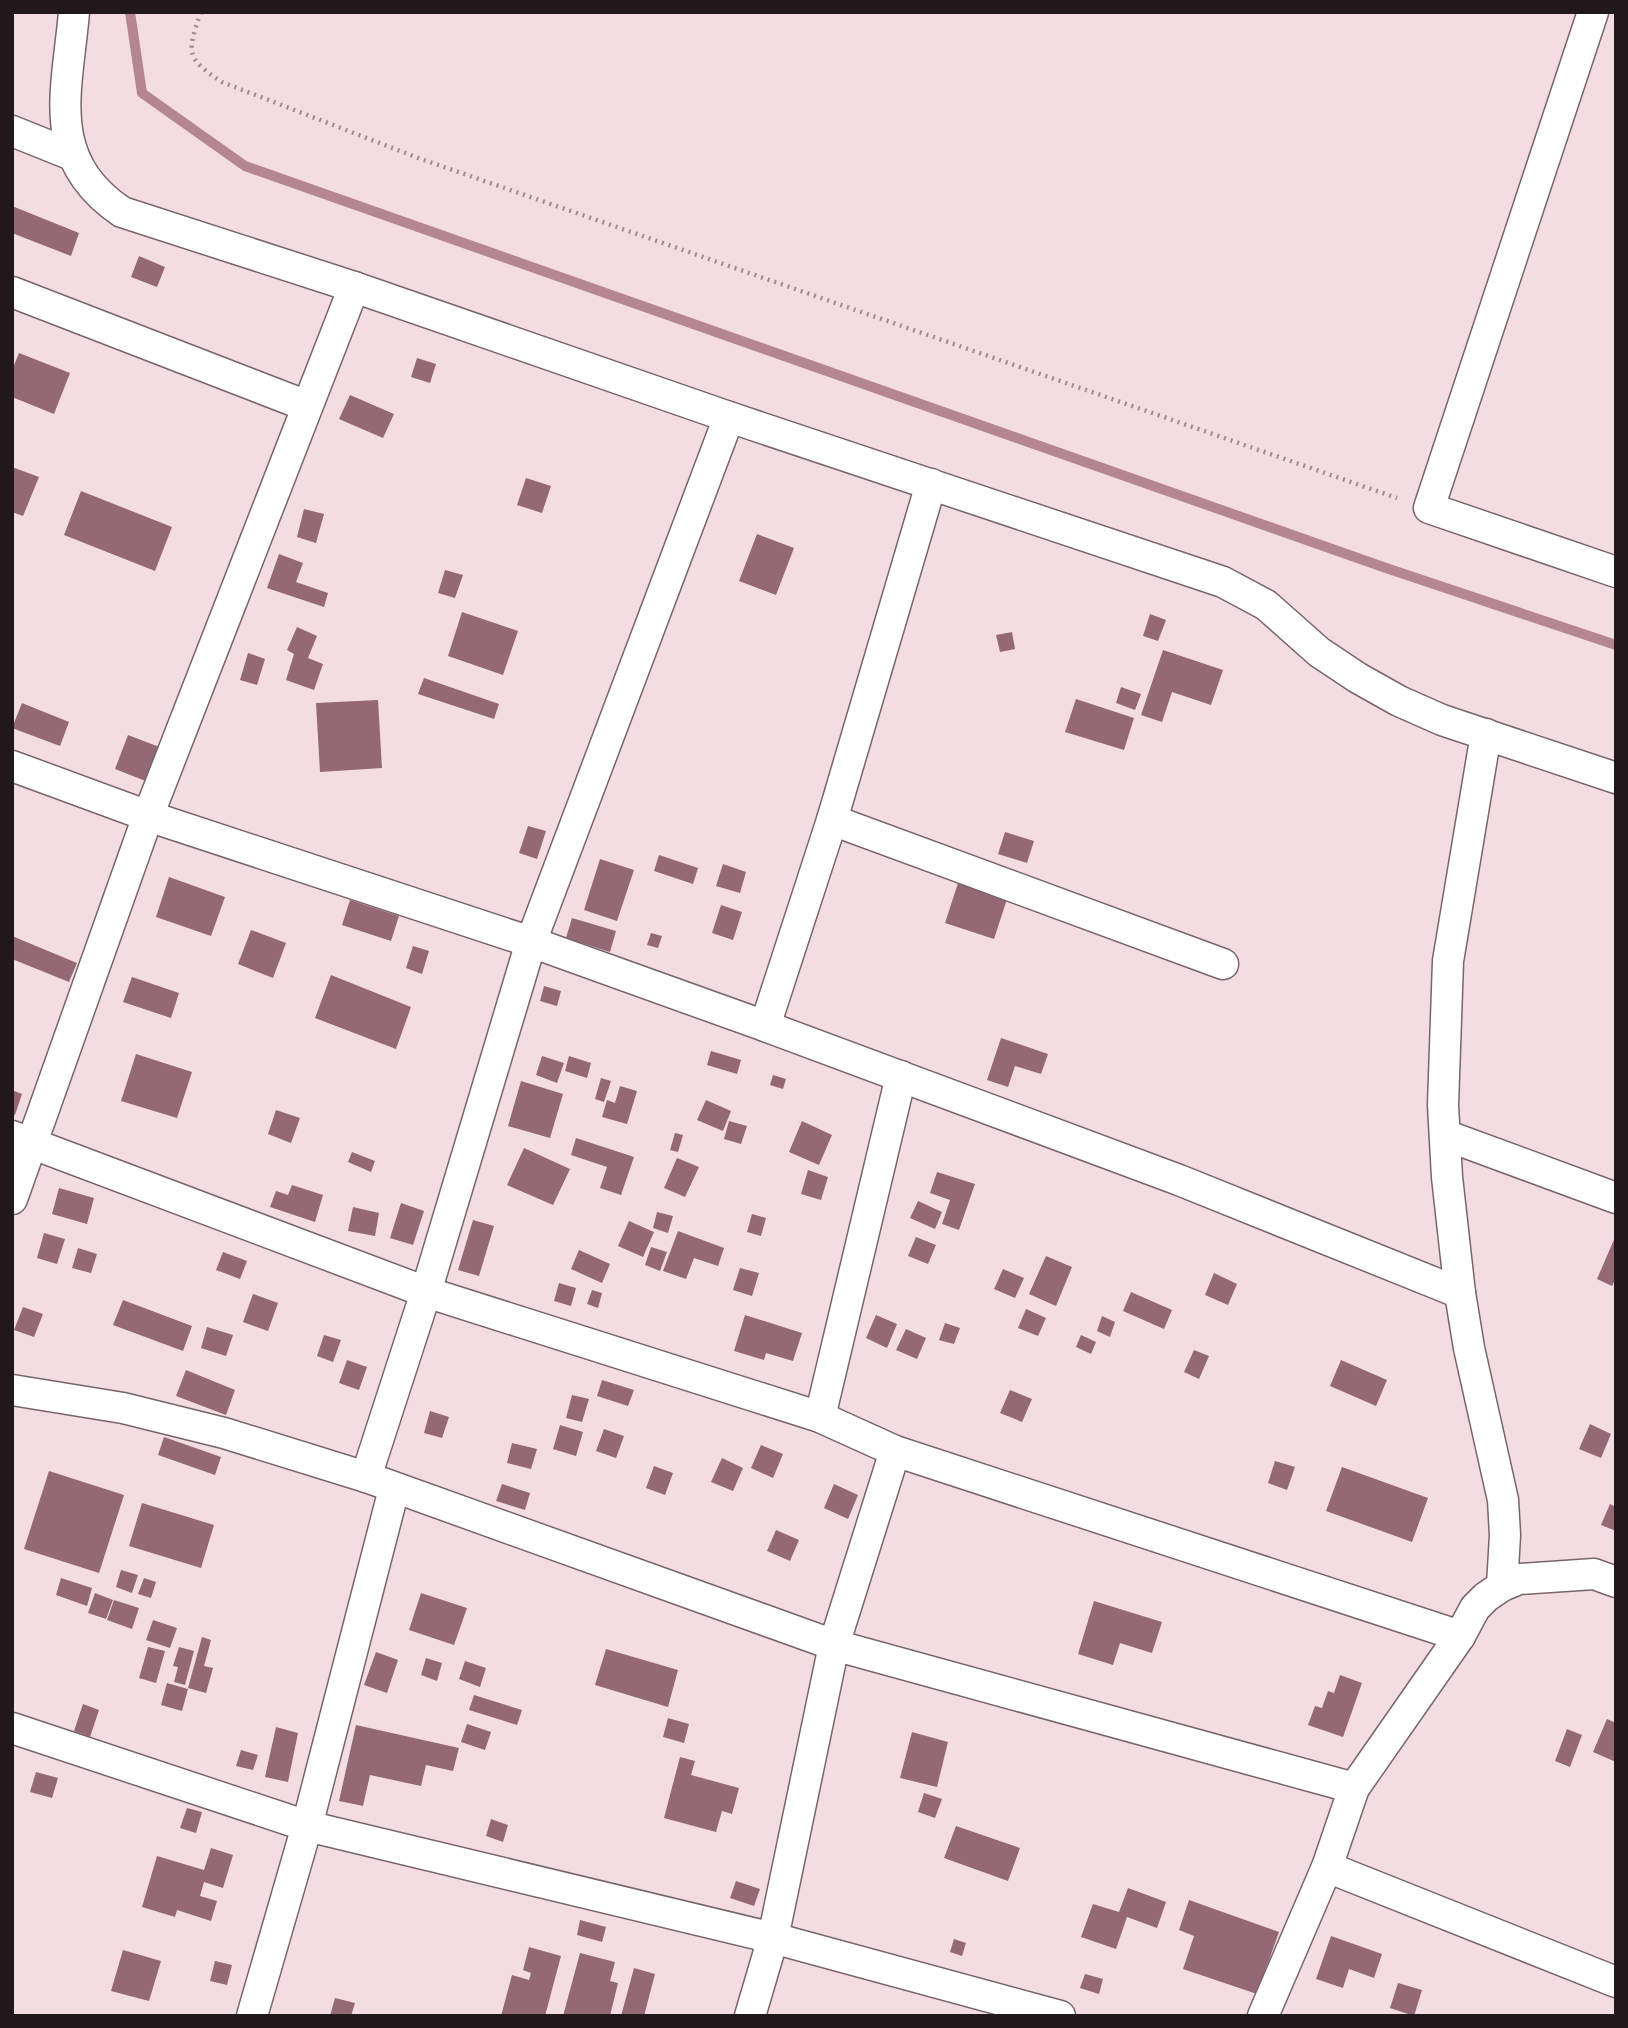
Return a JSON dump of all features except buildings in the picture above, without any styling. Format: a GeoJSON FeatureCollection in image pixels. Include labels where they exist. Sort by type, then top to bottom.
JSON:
{"type":"FeatureCollection","features":[{"type":"Feature","properties":{"kind":"street"},"geometry":{"type":"LineString","coordinates":[[74,12],[64,116],[72,155],[92,188],[122,212],[354,287],[729,417],[1223,582],[1266,606],[1319,652],[1358,678],[1420,711],[1616,778]]}},
{"type":"Feature","properties":{"kind":"street"},"geometry":{"type":"LineString","coordinates":[[1593,12],[1429,508],[1616,572]]}},
{"type":"Feature","properties":{"kind":"street"},"geometry":{"type":"LineString","coordinates":[[12,131],[72,155]]}},
{"type":"Feature","properties":{"kind":"street"},"geometry":{"type":"LineString","coordinates":[[12,1199],[22,1139],[354,287]]}},
{"type":"Feature","properties":{"kind":"street"},"geometry":{"type":"LineString","coordinates":[[12,292],[307,406]]}},
{"type":"Feature","properties":{"kind":"street"},"geometry":{"type":"LineString","coordinates":[[366,1477],[426,1292],[531,942],[729,417]]}},
{"type":"Feature","properties":{"kind":"street"},"geometry":{"type":"LineString","coordinates":[[765,1026],[832,820],[931,484]]}},
{"type":"Feature","properties":{"kind":"street"},"geometry":{"type":"LineString","coordinates":[[1486,734],[1448,961],[1444,1033],[1445,1135],[1460,1293],[1469,1348],[1503,1500],[1505,1535],[1502,1586]]}},
{"type":"Feature","properties":{"kind":"street"},"geometry":{"type":"LineString","coordinates":[[12,766],[148,816],[531,942],[765,1026],[1180,1180],[1460,1293]]}},
{"type":"Feature","properties":{"kind":"street"},"geometry":{"type":"LineString","coordinates":[[832,820],[1223,964]]}},
{"type":"Feature","properties":{"kind":"street"},"geometry":{"type":"LineString","coordinates":[[820,1417],[901,1076]]}},
{"type":"Feature","properties":{"kind":"street"},"geometry":{"type":"LineString","coordinates":[[1445,1135],[1616,1198]]}},
{"type":"Feature","properties":{"kind":"street"},"geometry":{"type":"LineString","coordinates":[[22,1139],[426,1292],[820,1417],[895,1451],[1460,1636]]}},
{"type":"Feature","properties":{"kind":"street"},"geometry":{"type":"LineString","coordinates":[[12,1390],[123,1408],[224,1433],[366,1477],[834,1644],[1354,1788]]}},
{"type":"Feature","properties":{"kind":"street"},"geometry":{"type":"LineString","coordinates":[[750,2016],[773,1938],[834,1644],[895,1451]]}},
{"type":"Feature","properties":{"kind":"street"},"geometry":{"type":"LineString","coordinates":[[251,2016],[307,1826],[394,1489]]}},
{"type":"Feature","properties":{"kind":"street"},"geometry":{"type":"LineString","coordinates":[[1263,2016],[1327,1867],[1354,1788],[1460,1636],[1475,1608],[1502,1586],[1519,1579],[1594,1574],[1616,1582]]}},
{"type":"Feature","properties":{"kind":"street"},"geometry":{"type":"LineString","coordinates":[[12,1728],[307,1826],[773,1938],[1060,2016]]}},
{"type":"Feature","properties":{"kind":"street"},"geometry":{"type":"LineString","coordinates":[[1327,1867],[1616,1982]]}},
{"type":"Feature","properties":{"kind":"path"},"geometry":{"type":"LineString","coordinates":[[201,12],[190,44],[199,67],[222,82],[421,159],[1429,508]]}},
{"type":"Feature","properties":{"kind":"waterway"},"geometry":{"type":"LineString","coordinates":[[130,12],[142,93],[245,166],[1386,568],[1616,645]]}}]}
